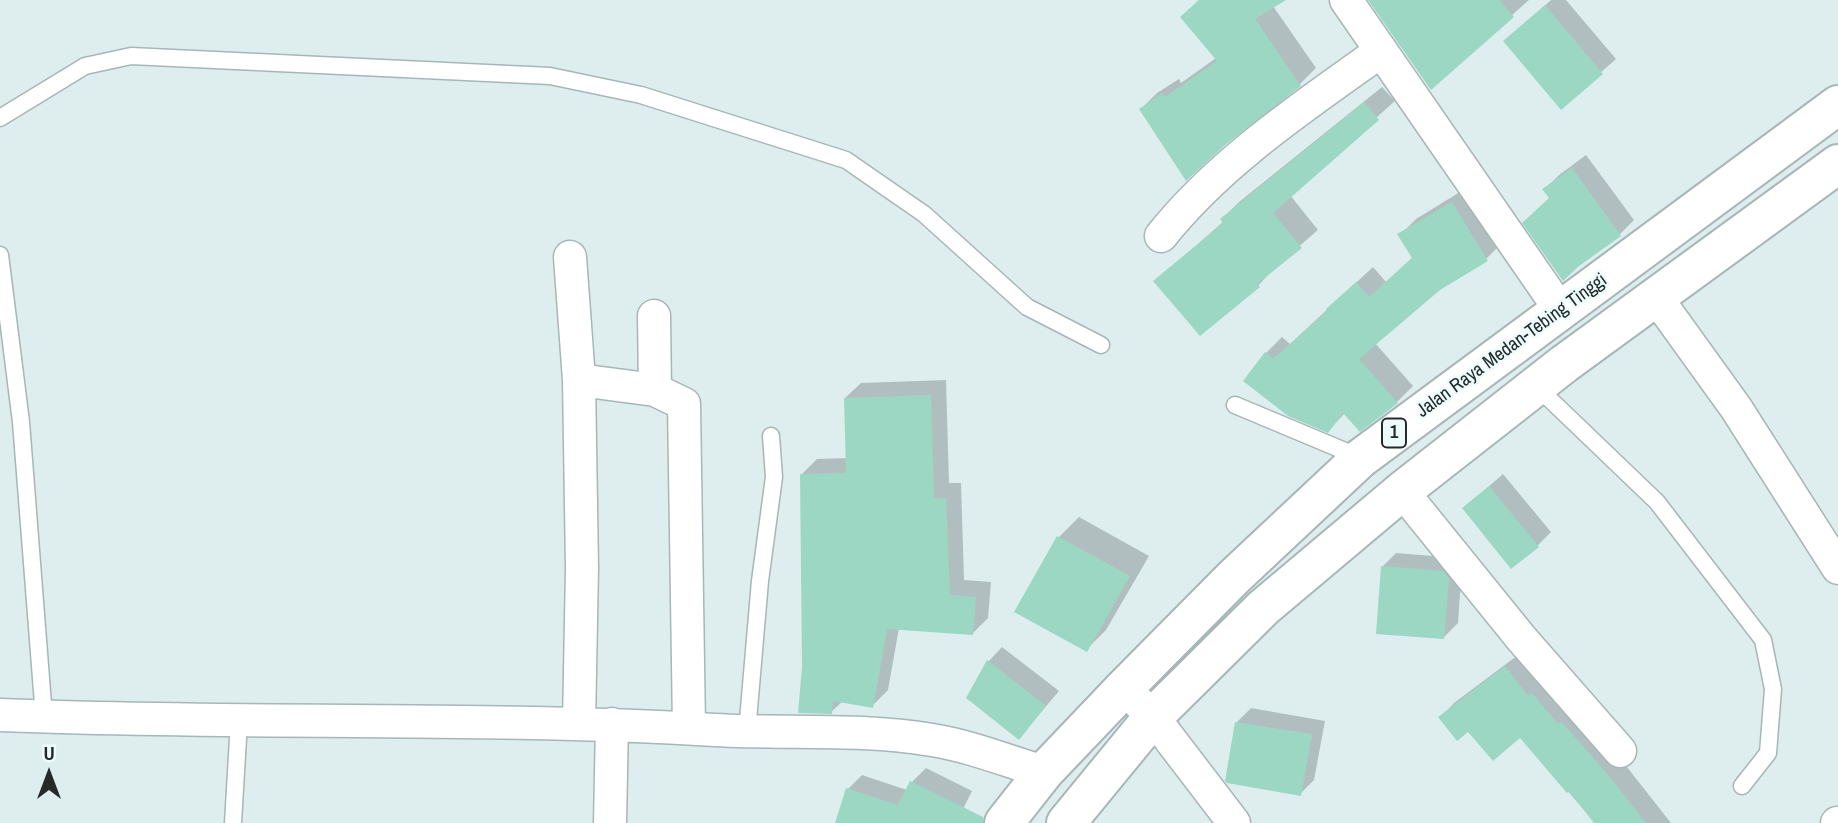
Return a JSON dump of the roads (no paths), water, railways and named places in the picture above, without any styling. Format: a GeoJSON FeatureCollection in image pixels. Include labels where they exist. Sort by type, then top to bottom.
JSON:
{"type":"FeatureCollection","features":[{"type":"Feature","properties":{"kind":"highway","name":"Jalan Raya Medan-Tebing Tinggi"},"geometry":{"type":"LineString","coordinates":[[1004,823],[1044,772],[1124,688],[1234,577],[1361,458],[1838,105]]}},
{"type":"Feature","properties":{"kind":"highway"},"geometry":{"type":"LineString","coordinates":[[1066,823],[1153,717],[1263,608],[1402,491],[1536,386],[1838,164]]}},
{"type":"Feature","properties":{"kind":"street"},"geometry":{"type":"LineString","coordinates":[[1346,0],[1561,311]]}},
{"type":"Feature","properties":{"kind":"street"},"geometry":{"type":"LineString","coordinates":[[1161,236],[1187,206],[1258,140],[1381,51]]}},
{"type":"Feature","properties":{"kind":"street"},"geometry":{"type":"LineString","coordinates":[[570,257],[579,380],[582,568],[579,724]]}},
{"type":"Feature","properties":{"kind":"street"},"geometry":{"type":"LineString","coordinates":[[1656,297],[1736,408],[1838,568]]}},
{"type":"Feature","properties":{"kind":"street"},"geometry":{"type":"LineString","coordinates":[[654,316],[655,390]]}},
{"type":"Feature","properties":{"kind":"street"},"geometry":{"type":"LineString","coordinates":[[579,380],[655,390],[684,404],[689,728]]}},
{"type":"Feature","properties":{"kind":"street"},"geometry":{"type":"LineString","coordinates":[[1402,491],[1521,638],[1620,751]]}},
{"type":"Feature","properties":{"kind":"street"},"geometry":{"type":"LineString","coordinates":[[1124,688],[1153,717],[1234,823]]}},
{"type":"Feature","properties":{"kind":"street"},"geometry":{"type":"LineString","coordinates":[[0,715],[239,721],[612,724],[747,732],[877,733],[933,740],[1044,772]]}},
{"type":"Feature","properties":{"kind":"street"},"geometry":{"type":"LineString","coordinates":[[610,823],[612,724]]}},
{"type":"Feature","properties":{"kind":"lane"},"geometry":{"type":"LineString","coordinates":[[0,118],[85,66],[131,56],[550,76],[592,83],[641,95],[846,160],[924,214],[1027,307],[1101,345]]}},
{"type":"Feature","properties":{"kind":"lane"},"geometry":{"type":"LineString","coordinates":[[0,255],[22,422],[44,717]]}},
{"type":"Feature","properties":{"kind":"lane"},"geometry":{"type":"LineString","coordinates":[[1536,386],[1657,502],[1763,640],[1773,689],[1768,753],[1742,786]]}},
{"type":"Feature","properties":{"kind":"lane"},"geometry":{"type":"LineString","coordinates":[[1235,405],[1361,458]]}},
{"type":"Feature","properties":{"kind":"lane"},"geometry":{"type":"LineString","coordinates":[[747,732],[760,581],[774,477],[771,436]]}},
{"type":"Feature","properties":{"kind":"lane"},"geometry":{"type":"LineString","coordinates":[[233,823],[239,721]]}}]}
